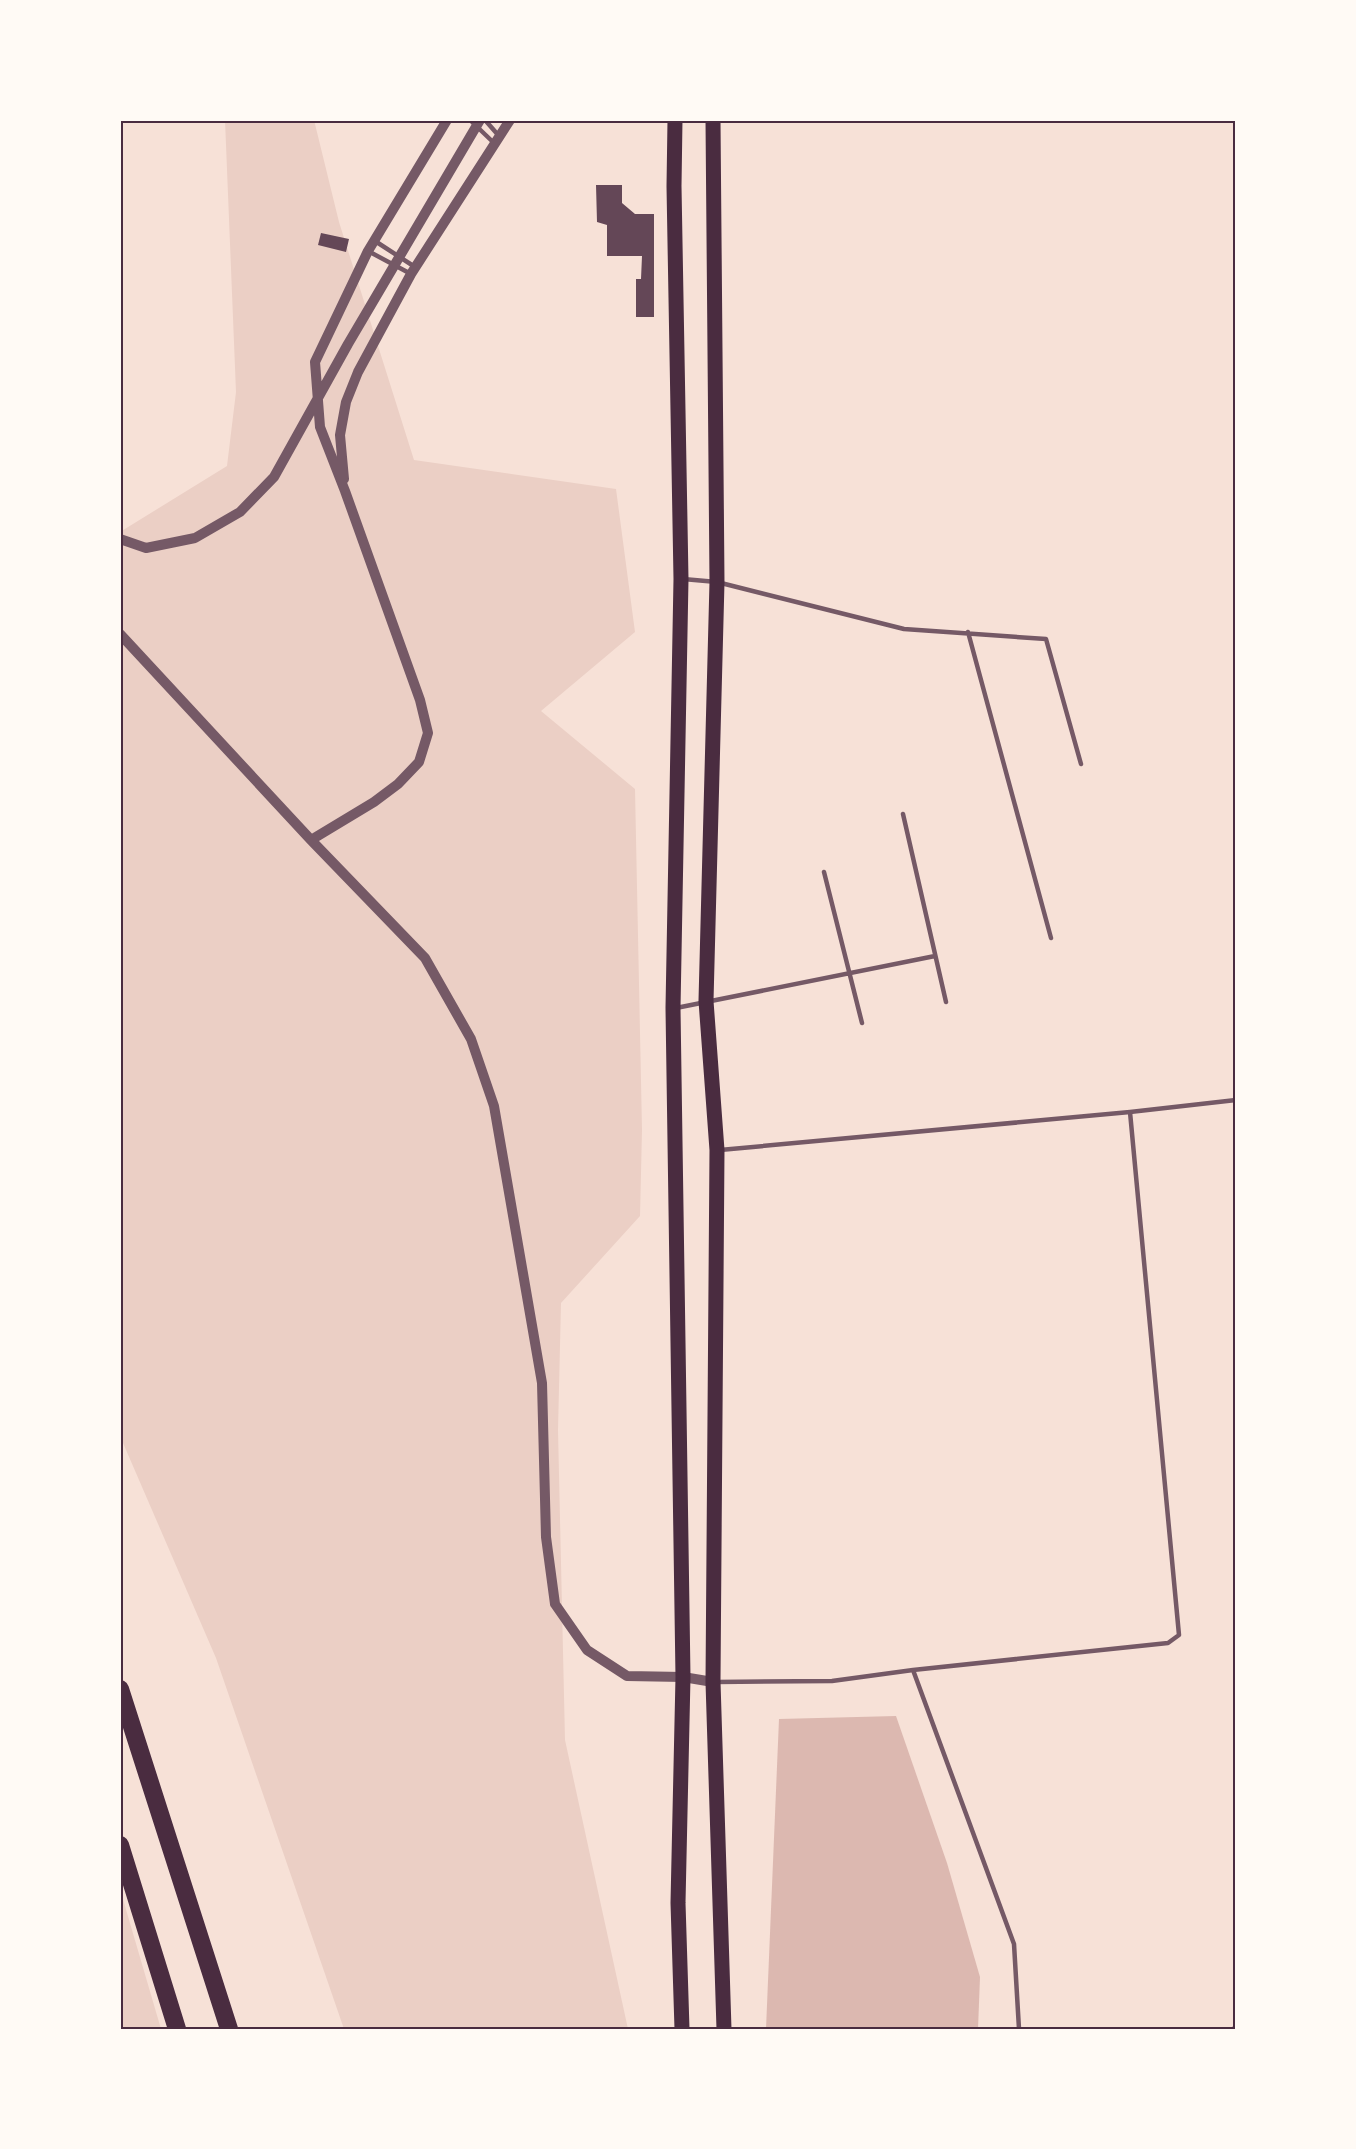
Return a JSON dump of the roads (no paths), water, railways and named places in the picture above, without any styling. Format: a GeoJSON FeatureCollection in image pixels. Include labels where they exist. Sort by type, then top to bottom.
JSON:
{"type":"FeatureCollection","features":[{"type":"Feature","properties":{"kind":"highway"},"geometry":{"type":"LineString","coordinates":[[120,1689],[229,2029]]}},
{"type":"Feature","properties":{"kind":"highway"},"geometry":{"type":"LineString","coordinates":[[120,1845],[177,2029]]}},
{"type":"Feature","properties":{"kind":"main road"},"geometry":{"type":"LineString","coordinates":[[675,120],[681,579],[673,1008],[683,1677],[678,1903],[682,2029]]}},
{"type":"Feature","properties":{"kind":"main road"},"geometry":{"type":"LineString","coordinates":[[713,120],[717,582],[706,1001],[717,1150],[713,1682],[724,2029]]}},
{"type":"Feature","properties":{"kind":"street"},"geometry":{"type":"LineString","coordinates":[[311,840],[374,802],[398,784],[419,762],[428,733],[420,700],[320,427],[315,362],[368,251],[447,120]]}},
{"type":"Feature","properties":{"kind":"street"},"geometry":{"type":"LineString","coordinates":[[120,539],[146,548],[195,538],[240,512],[274,477],[348,344],[480,120]]}},
{"type":"Feature","properties":{"kind":"street"},"geometry":{"type":"LineString","coordinates":[[345,491],[340,435],[346,402],[358,372],[413,271],[510,120]]}},
{"type":"Feature","properties":{"kind":"street"},"geometry":{"type":"LineString","coordinates":[[120,634],[311,840],[425,958],[471,1039],[494,1106],[542,1383],[546,1537],[555,1604],[587,1650],[627,1676],[683,1677],[713,1682]]}},
{"type":"Feature","properties":{"kind":"lane"},"geometry":{"type":"LineString","coordinates":[[470,120],[497,140]]}},
{"type":"Feature","properties":{"kind":"lane"},"geometry":{"type":"LineString","coordinates":[[485,120],[497,140]]}},
{"type":"Feature","properties":{"kind":"lane"},"geometry":{"type":"LineString","coordinates":[[375,241],[413,271]]}},
{"type":"Feature","properties":{"kind":"lane"},"geometry":{"type":"LineString","coordinates":[[368,251],[413,271]]}},
{"type":"Feature","properties":{"kind":"lane"},"geometry":{"type":"LineString","coordinates":[[681,579],[717,582],[904,629],[1046,639],[1081,764]]}},
{"type":"Feature","properties":{"kind":"lane"},"geometry":{"type":"LineString","coordinates":[[968,632],[1051,938]]}},
{"type":"Feature","properties":{"kind":"lane"},"geometry":{"type":"LineString","coordinates":[[903,814],[946,1002]]}},
{"type":"Feature","properties":{"kind":"lane"},"geometry":{"type":"LineString","coordinates":[[824,872],[862,1023]]}},
{"type":"Feature","properties":{"kind":"lane"},"geometry":{"type":"LineString","coordinates":[[673,1008],[935,956]]}},
{"type":"Feature","properties":{"kind":"lane"},"geometry":{"type":"LineString","coordinates":[[717,1150],[1236,1100]]}},
{"type":"Feature","properties":{"kind":"lane"},"geometry":{"type":"LineString","coordinates":[[713,1682],[832,1681],[913,1670],[1168,1643],[1179,1635],[1130,1112]]}},
{"type":"Feature","properties":{"kind":"lane"},"geometry":{"type":"LineString","coordinates":[[913,1670],[1014,1944],[1019,2029]]}}]}
